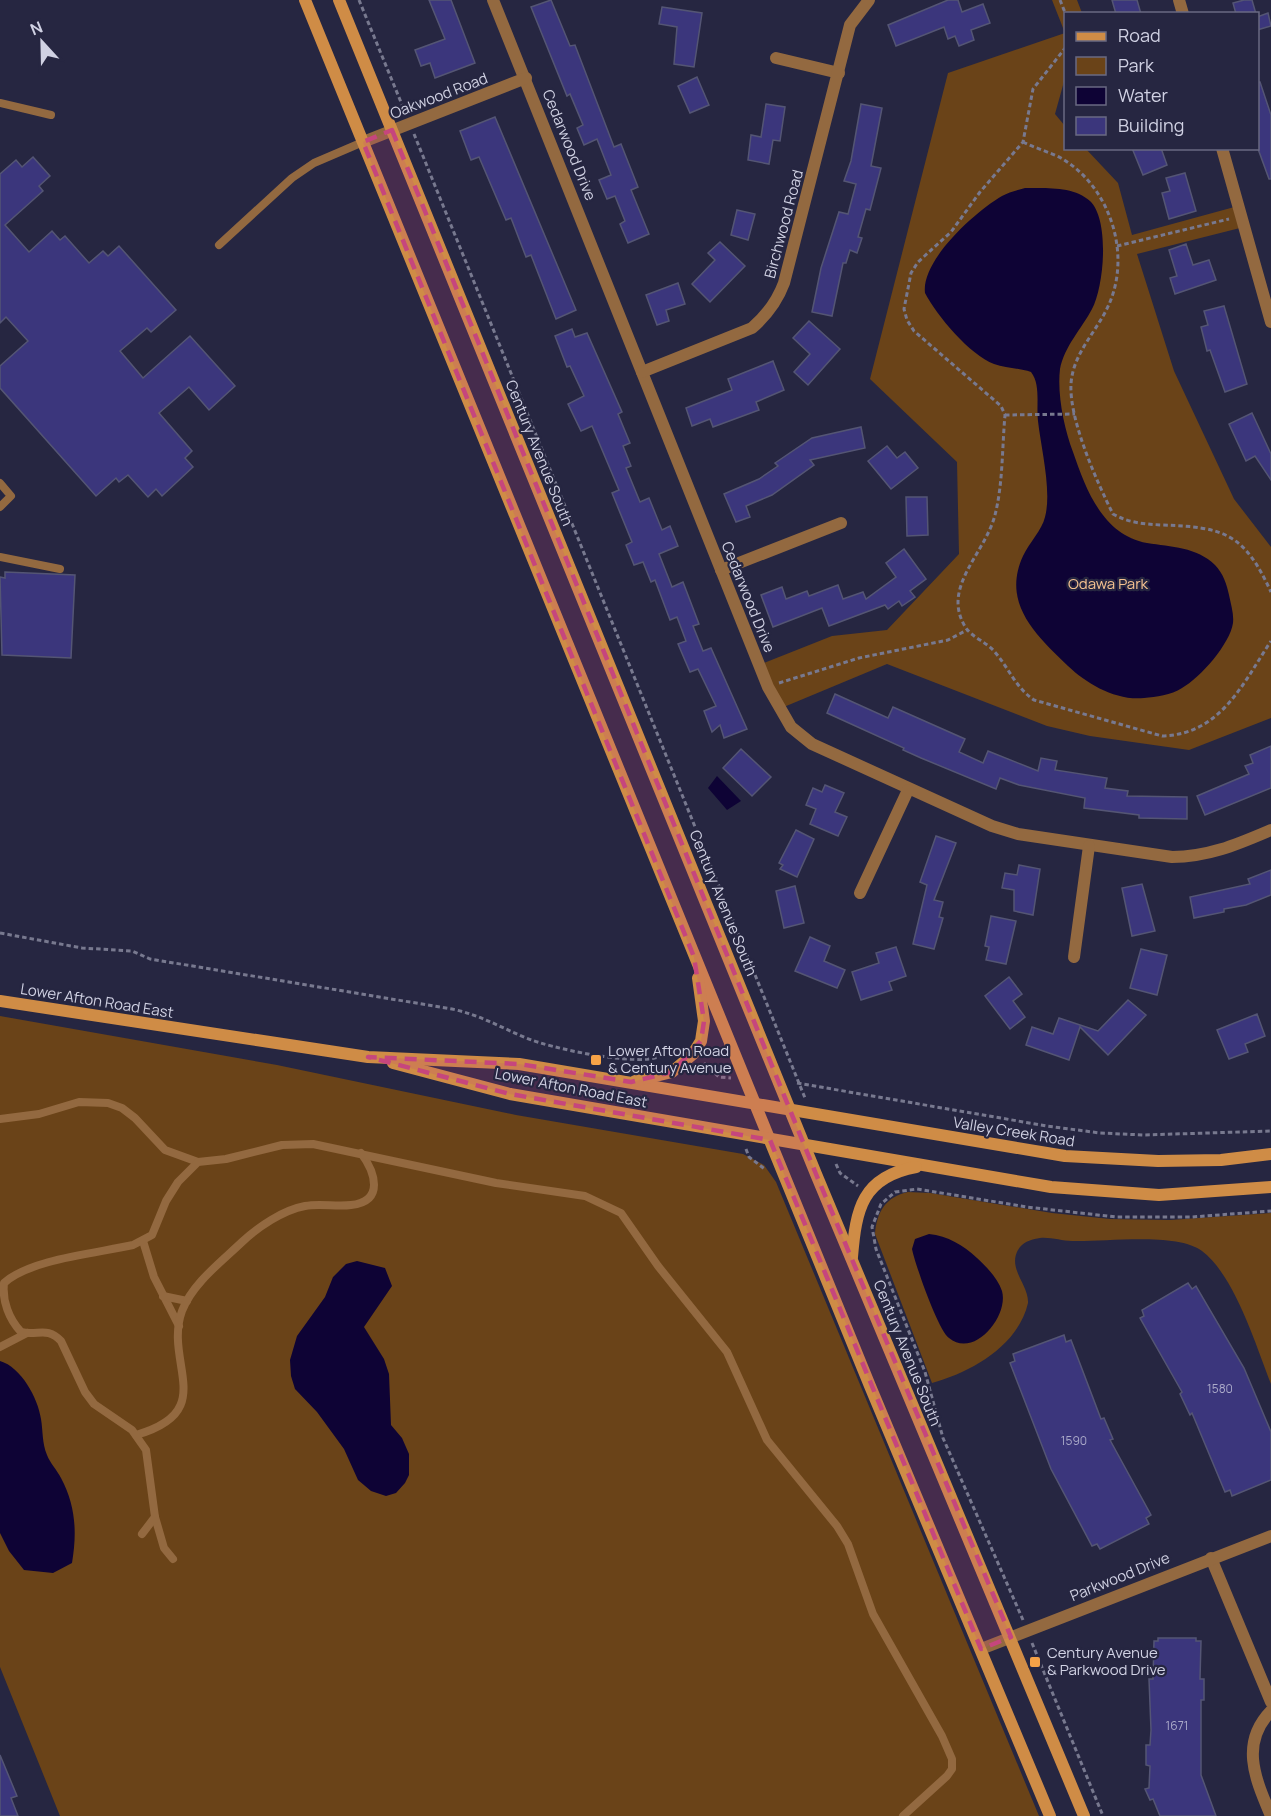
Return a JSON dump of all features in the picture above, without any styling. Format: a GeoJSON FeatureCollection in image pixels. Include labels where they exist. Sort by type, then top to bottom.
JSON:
{"type":"FeatureCollection","features":[{"type":"Feature","properties":{"kind":"main road"},"geometry":{"type":"LineString","coordinates":[[305,0],[744,1079],[1050,1816]]}},
{"type":"Feature","properties":{"kind":"main road","name":"Century Avenue South"},"geometry":{"type":"LineString","coordinates":[[339,0],[790,1108],[1084,1816]]}},
{"type":"Feature","properties":{"kind":"main road"},"geometry":{"type":"LineString","coordinates":[[630,1082],[672,1072],[693,1054],[701,1041],[704,1021],[694,957]]}},
{"type":"Feature","properties":{"kind":"main road","name":"Lower Afton Road East"},"geometry":{"type":"LineString","coordinates":[[0,1001],[368,1057],[510,1094],[770,1140]]}},
{"type":"Feature","properties":{"kind":"main road","name":"Lower Afton Road East"},"geometry":{"type":"LineString","coordinates":[[368,1057],[519,1064],[754,1102]]}},
{"type":"Feature","properties":{"kind":"main road","name":"Valley Creek Road"},"geometry":{"type":"LineString","coordinates":[[754,1102],[1065,1156],[1158,1161],[1221,1160],[1271,1154]]}},
{"type":"Feature","properties":{"kind":"main road"},"geometry":{"type":"LineString","coordinates":[[770,1140],[1051,1187],[1113,1193],[1195,1194],[1271,1187]]}},
{"type":"Feature","properties":{"kind":"main road"},"geometry":{"type":"LineString","coordinates":[[852,1258],[856,1217],[867,1193],[878,1182],[893,1174],[926,1166]]}},
{"type":"Feature","properties":{"kind":"street","name":"Cedarwood Drive"},"geometry":{"type":"LineString","coordinates":[[493,0],[768,687],[792,727],[812,744],[908,790],[1001,829],[1089,846],[1196,857],[1215,853],[1271,830]]}},
{"type":"Feature","properties":{"kind":"street","name":"Birchwood Road"},"geometry":{"type":"LineString","coordinates":[[642,372],[752,328],[765,317],[778,299],[850,25],[868,0]]}},
{"type":"Feature","properties":{"kind":"street"},"geometry":{"type":"LineString","coordinates":[[776,58],[838,73]]}},
{"type":"Feature","properties":{"kind":"street","name":"Oakwood Road"},"geometry":{"type":"LineString","coordinates":[[363,142],[526,78]]}},
{"type":"Feature","properties":{"kind":"street"},"geometry":{"type":"LineString","coordinates":[[1223,150],[1241,216],[1266,282],[1271,322]]}},
{"type":"Feature","properties":{"kind":"street"},"geometry":{"type":"LineString","coordinates":[[721,570],[841,523]]}},
{"type":"Feature","properties":{"kind":"street"},"geometry":{"type":"LineString","coordinates":[[860,893],[908,790]]}},
{"type":"Feature","properties":{"kind":"street"},"geometry":{"type":"LineString","coordinates":[[1074,957],[1089,846]]}},
{"type":"Feature","properties":{"kind":"street","name":"Parkwood Drive"},"geometry":{"type":"LineString","coordinates":[[981,1649],[1271,1536]]}},
{"type":"Feature","properties":{"kind":"street"},"geometry":{"type":"LineString","coordinates":[[1211,1558],[1271,1702]]}},
{"type":"Feature","properties":{"kind":"street"},"geometry":{"type":"LineString","coordinates":[[1271,1712],[1257,1731],[1252,1755],[1256,1778],[1271,1816]]}},
{"type":"Feature","properties":{"kind":"lane"},"geometry":{"type":"LineString","coordinates":[[0,103],[51,115]]}},
{"type":"Feature","properties":{"kind":"lane"},"geometry":{"type":"LineString","coordinates":[[219,245],[292,178],[314,163],[363,142]]}},
{"type":"Feature","properties":{"kind":"lane"},"geometry":{"type":"LineString","coordinates":[[0,483],[11,496],[0,507]]}},
{"type":"Feature","properties":{"kind":"lane"},"geometry":{"type":"LineString","coordinates":[[0,557],[60,569]]}},
{"type":"Feature","properties":{"kind":"lane"},"geometry":{"type":"LineString","coordinates":[[0,1119],[39,1114],[79,1102],[108,1103],[122,1108],[135,1118],[165,1150],[198,1162],[226,1159],[282,1145],[313,1144],[496,1183],[585,1196],[621,1213],[658,1266],[727,1352],[738,1371],[757,1422],[772,1447],[837,1526],[848,1544],[873,1614],[942,1736],[952,1768],[947,1776],[903,1816]]}},
{"type":"Feature","properties":{"kind":"lane"},"geometry":{"type":"LineString","coordinates":[[136,1435],[154,1430],[177,1412],[184,1389],[179,1328],[187,1301],[251,1233],[288,1211],[316,1205],[352,1205],[369,1196],[374,1189],[375,1177],[362,1153]]}},
{"type":"Feature","properties":{"kind":"lane"},"geometry":{"type":"LineString","coordinates":[[27,1334],[15,1325],[5,1302],[4,1283],[12,1276],[41,1264],[143,1241],[156,1228],[166,1201],[178,1182],[198,1162]]}},
{"type":"Feature","properties":{"kind":"lane"},"geometry":{"type":"LineString","coordinates":[[143,1241],[154,1277],[179,1328]]}},
{"type":"Feature","properties":{"kind":"lane"},"geometry":{"type":"LineString","coordinates":[[163,1296],[187,1301]]}},
{"type":"Feature","properties":{"kind":"lane"},"geometry":{"type":"LineString","coordinates":[[0,1347],[27,1334],[47,1331],[61,1341],[85,1392],[94,1404],[136,1435],[146,1450],[155,1517],[164,1548],[173,1559]]}},
{"type":"Feature","properties":{"kind":"lane"},"geometry":{"type":"LineString","coordinates":[[142,1534],[155,1517]]}},
{"type":"Feature","properties":{"kind":"path"},"geometry":{"type":"LineString","coordinates":[[359,0],[811,1112]]}},
{"type":"Feature","properties":{"kind":"path"},"geometry":{"type":"LineString","coordinates":[[1064,48],[1032,89],[1023,142],[980,192],[951,232],[918,262],[911,273],[904,309],[907,320],[914,331],[1001,406],[1005,415],[994,517],[988,536],[962,581],[956,599],[958,611],[967,630],[994,651],[1022,692],[1034,700],[1162,736],[1181,736],[1214,719],[1228,705],[1271,641]]}},
{"type":"Feature","properties":{"kind":"path"},"geometry":{"type":"LineString","coordinates":[[1023,142],[1061,158],[1079,173],[1111,215],[1117,246],[1117,277],[1109,303],[1073,367],[1071,387],[1075,414],[1095,478],[1113,514],[1137,524],[1205,527],[1238,541],[1254,558],[1271,592]]}},
{"type":"Feature","properties":{"kind":"path"},"geometry":{"type":"LineString","coordinates":[[1117,246],[1241,216]]}},
{"type":"Feature","properties":{"kind":"path"},"geometry":{"type":"LineString","coordinates":[[1005,415],[1064,416],[1075,414]]}},
{"type":"Feature","properties":{"kind":"path"},"geometry":{"type":"LineString","coordinates":[[768,687],[859,658],[948,640],[967,630]]}},
{"type":"Feature","properties":{"kind":"path"},"geometry":{"type":"LineString","coordinates":[[0,933],[82,948],[117,949],[150,959],[452,1009],[479,1015],[525,1037],[548,1045],[630,1060],[650,1059],[666,1054],[679,1046],[693,1054],[719,1077],[744,1079]]}},
{"type":"Feature","properties":{"kind":"path"},"geometry":{"type":"LineString","coordinates":[[780,1083],[798,1083],[1047,1126],[1101,1133],[1144,1135],[1271,1131]]}},
{"type":"Feature","properties":{"kind":"path"},"geometry":{"type":"LineString","coordinates":[[829,1150],[840,1173],[881,1204]]}},
{"type":"Feature","properties":{"kind":"path"},"geometry":{"type":"LineString","coordinates":[[1103,1816],[1027,1630],[943,1438],[925,1372],[876,1250],[872,1227],[881,1204],[895,1192],[917,1189],[1106,1216],[1192,1217],[1271,1210]]}},
{"type":"Feature","properties":{"kind":"highlighted area"},"geometry":{"type":"Polygon","coordinates":[[[392,130],[816,1174],[1011,1637],[981,1649],[770,1140],[510,1094],[368,1057],[519,1064],[631,1082],[672,1072],[701,1041],[704,1021],[694,957],[363,142],[392,130]]]}},
{"type":"Feature","properties":{"kind":"green space","name":"Odawa Park"},"geometry":{"type":"Polygon","coordinates":[[[1052,0],[1077,0],[1082,12],[1064,12],[1064,30],[1052,0]]]}},
{"type":"Feature","properties":{"kind":"green space","name":"Odawa Park"},"geometry":{"type":"Polygon","coordinates":[[[1064,33],[1064,82],[1055,114],[1064,125],[1064,150],[1087,150],[1118,183],[1132,235],[1238,206],[1244,227],[1137,254],[1174,371],[1234,499],[1271,547],[1271,718],[1189,750],[1090,736],[1047,726],[887,664],[779,709],[759,665],[832,636],[887,630],[959,554],[957,462],[870,379],[948,73],[1064,33]]]}},
{"type":"Feature","properties":{"kind":"green space"},"geometry":{"type":"Polygon","coordinates":[[[0,1016],[277,1065],[516,1115],[743,1154],[764,1165],[776,1182],[1039,1816],[60,1816],[0,1667],[0,1016]]]}},
{"type":"Feature","properties":{"kind":"green space"},"geometry":{"type":"Polygon","coordinates":[[[908,1192],[930,1193],[1052,1213],[1110,1219],[1170,1220],[1271,1213],[1271,1384],[1234,1294],[1214,1262],[1202,1251],[1191,1245],[1159,1240],[1072,1241],[1044,1238],[1024,1243],[1016,1254],[1016,1268],[1028,1303],[1023,1318],[1014,1332],[1004,1344],[977,1364],[932,1383],[875,1234],[878,1218],[884,1206],[894,1197],[908,1192]]]}},
{"type":"Feature","properties":{"kind":"water"},"geometry":{"type":"Polygon","coordinates":[[[1025,188],[1068,190],[1083,196],[1096,210],[1100,223],[1103,254],[1100,286],[1092,309],[1065,353],[1059,379],[1060,400],[1067,432],[1084,481],[1098,509],[1119,531],[1132,538],[1192,551],[1208,559],[1218,568],[1227,587],[1233,623],[1226,641],[1197,677],[1182,688],[1168,694],[1153,697],[1123,697],[1093,685],[1056,655],[1034,631],[1026,618],[1019,604],[1016,589],[1017,573],[1023,556],[1043,522],[1047,507],[1047,482],[1038,421],[1036,383],[1031,372],[994,364],[965,344],[937,313],[925,293],[926,280],[932,266],[952,238],[991,203],[1025,188]]]}},
{"type":"Feature","properties":{"kind":"water"},"geometry":{"type":"Polygon","coordinates":[[[717,776],[741,801],[727,810],[708,788],[717,776]]]}},
{"type":"Feature","properties":{"kind":"water"},"geometry":{"type":"Polygon","coordinates":[[[929,1234],[949,1239],[966,1249],[988,1269],[1002,1291],[1003,1301],[1000,1312],[988,1332],[979,1339],[969,1343],[959,1343],[949,1338],[939,1323],[922,1282],[912,1249],[915,1239],[929,1234]]]}},
{"type":"Feature","properties":{"kind":"water"},"geometry":{"type":"Polygon","coordinates":[[[357,1261],[385,1268],[392,1286],[364,1327],[384,1359],[389,1374],[391,1425],[402,1438],[409,1454],[409,1475],[405,1483],[396,1493],[386,1496],[371,1491],[358,1480],[344,1449],[317,1412],[295,1389],[291,1376],[290,1360],[297,1336],[325,1297],[333,1277],[346,1264],[357,1261]]]}},
{"type":"Feature","properties":{"kind":"water"},"geometry":{"type":"Polygon","coordinates":[[[0,1361],[8,1364],[21,1376],[32,1393],[42,1424],[45,1450],[70,1499],[75,1530],[72,1563],[53,1573],[24,1570],[9,1551],[0,1533],[0,1361]]]}},
{"type":"Feature","properties":{"kind":"building"},"geometry":{"type":"Polygon","coordinates":[[[429,0],[451,0],[475,63],[435,78],[430,63],[421,66],[415,50],[445,39],[429,0]]]}},
{"type":"Feature","properties":{"kind":"building"},"geometry":{"type":"Polygon","coordinates":[[[551,0],[570,46],[575,45],[614,147],[621,144],[638,187],[631,190],[649,234],[628,243],[620,224],[625,221],[615,196],[607,199],[599,180],[611,175],[597,139],[584,145],[577,128],[583,125],[570,94],[567,96],[531,7],[551,0]]]}},
{"type":"Feature","properties":{"kind":"building"},"geometry":{"type":"Polygon","coordinates":[[[948,0],[958,0],[962,12],[983,4],[990,23],[971,30],[974,40],[959,46],[955,36],[948,39],[944,27],[896,46],[888,25],[948,0]]]}},
{"type":"Feature","properties":{"kind":"building"},"geometry":{"type":"Polygon","coordinates":[[[1112,0],[1137,0],[1140,12],[1115,12],[1112,0]]]}},
{"type":"Feature","properties":{"kind":"building"},"geometry":{"type":"Polygon","coordinates":[[[1252,0],[1255,12],[1235,12],[1233,3],[1252,0]]]}},
{"type":"Feature","properties":{"kind":"building"},"geometry":{"type":"Polygon","coordinates":[[[662,7],[702,13],[694,67],[674,64],[677,27],[659,24],[662,7]]]}},
{"type":"Feature","properties":{"kind":"building"},"geometry":{"type":"Polygon","coordinates":[[[1268,13],[1271,26],[1259,29],[1259,16],[1268,13]]]}},
{"type":"Feature","properties":{"kind":"building"},"geometry":{"type":"Polygon","coordinates":[[[697,77],[709,105],[690,113],[678,86],[697,77]]]}},
{"type":"Feature","properties":{"kind":"building"},"geometry":{"type":"Polygon","coordinates":[[[1259,82],[1271,115],[1271,179],[1269,179],[1258,150],[1259,82]]]}},
{"type":"Feature","properties":{"kind":"building"},"geometry":{"type":"Polygon","coordinates":[[[766,104],[785,107],[780,141],[773,140],[769,164],[748,160],[751,135],[761,137],[766,104]]]}},
{"type":"Feature","properties":{"kind":"building"},"geometry":{"type":"Polygon","coordinates":[[[861,104],[882,108],[871,166],[881,168],[870,210],[866,209],[858,237],[862,238],[857,253],[850,250],[846,263],[843,263],[832,316],[812,312],[821,268],[839,212],[848,214],[856,184],[844,181],[851,161],[861,104]]]}},
{"type":"Feature","properties":{"kind":"building"},"geometry":{"type":"Polygon","coordinates":[[[495,117],[576,310],[556,319],[531,255],[526,257],[511,218],[506,220],[479,157],[471,160],[460,131],[495,117]]]}},
{"type":"Feature","properties":{"kind":"building"},"geometry":{"type":"Polygon","coordinates":[[[1133,150],[1162,150],[1167,165],[1143,175],[1133,150]]]}},
{"type":"Feature","properties":{"kind":"building"},"geometry":{"type":"Polygon","coordinates":[[[33,157],[50,176],[39,186],[43,191],[5,225],[29,252],[52,231],[60,240],[65,236],[89,263],[103,251],[108,256],[119,246],[176,310],[151,332],[147,328],[120,351],[143,378],[190,336],[235,386],[209,410],[189,387],[159,413],[192,451],[185,458],[193,467],[162,496],[156,489],[148,497],[128,475],[119,482],[116,478],[96,496],[0,388],[0,366],[28,341],[6,317],[0,323],[0,174],[16,160],[22,167],[33,157]]]}},
{"type":"Feature","properties":{"kind":"building"},"geometry":{"type":"Polygon","coordinates":[[[1185,173],[1196,211],[1169,219],[1162,193],[1170,191],[1166,178],[1185,173]]]}},
{"type":"Feature","properties":{"kind":"building"},"geometry":{"type":"Polygon","coordinates":[[[737,210],[755,214],[748,240],[731,235],[737,210]]]}},
{"type":"Feature","properties":{"kind":"building"},"geometry":{"type":"Polygon","coordinates":[[[720,242],[745,266],[710,302],[692,284],[715,260],[708,253],[720,242]]]}},
{"type":"Feature","properties":{"kind":"building"},"geometry":{"type":"Polygon","coordinates":[[[1186,244],[1193,265],[1209,260],[1216,280],[1175,294],[1170,278],[1177,276],[1169,250],[1186,244]]]}},
{"type":"Feature","properties":{"kind":"building"},"geometry":{"type":"Polygon","coordinates":[[[678,283],[685,304],[666,310],[669,321],[657,325],[646,295],[678,283]]]}},
{"type":"Feature","properties":{"kind":"building"},"geometry":{"type":"Polygon","coordinates":[[[1224,306],[1247,384],[1225,392],[1210,350],[1207,351],[1201,327],[1208,325],[1204,311],[1224,306]]]}},
{"type":"Feature","properties":{"kind":"building"},"geometry":{"type":"Polygon","coordinates":[[[809,321],[840,349],[808,385],[794,372],[810,354],[793,338],[809,321]]]}},
{"type":"Feature","properties":{"kind":"building"},"geometry":{"type":"Polygon","coordinates":[[[572,329],[575,337],[587,333],[622,412],[618,414],[630,443],[623,446],[631,466],[626,468],[640,502],[649,498],[662,530],[670,526],[678,546],[659,554],[672,587],[683,582],[699,624],[693,626],[703,651],[711,648],[747,729],[724,738],[720,725],[712,732],[704,711],[716,706],[698,669],[690,672],[678,644],[686,641],[677,617],[670,620],[655,580],[651,582],[643,562],[634,565],[626,545],[632,542],[612,493],[619,490],[592,426],[581,431],[568,404],[584,396],[570,366],[567,367],[555,336],[572,329]]]}},
{"type":"Feature","properties":{"kind":"building"},"geometry":{"type":"Polygon","coordinates":[[[773,361],[784,390],[756,402],[759,410],[713,427],[710,419],[692,426],[686,408],[732,390],[728,379],[773,361]]]}},
{"type":"Feature","properties":{"kind":"building"},"geometry":{"type":"Polygon","coordinates":[[[1252,413],[1271,454],[1271,480],[1255,456],[1246,461],[1229,424],[1252,413]]]}},
{"type":"Feature","properties":{"kind":"building"},"geometry":{"type":"Polygon","coordinates":[[[861,427],[865,448],[810,460],[814,465],[772,495],[746,506],[750,517],[736,522],[724,494],[759,479],[778,466],[775,463],[812,438],[861,427]]]}},
{"type":"Feature","properties":{"kind":"building"},"geometry":{"type":"Polygon","coordinates":[[[887,446],[897,458],[905,452],[918,468],[891,489],[868,461],[887,446]]]}},
{"type":"Feature","properties":{"kind":"building"},"geometry":{"type":"Polygon","coordinates":[[[906,497],[927,497],[928,535],[907,536],[906,497]]]}},
{"type":"Feature","properties":{"kind":"building"},"geometry":{"type":"Polygon","coordinates":[[[904,549],[926,579],[910,591],[915,597],[902,606],[899,601],[888,609],[885,605],[829,626],[822,608],[773,627],[761,595],[782,587],[786,599],[807,591],[809,596],[838,585],[843,599],[863,592],[866,599],[896,577],[886,563],[904,549]]]}},
{"type":"Feature","properties":{"kind":"building"},"geometry":{"type":"Polygon","coordinates":[[[5,572],[75,575],[71,658],[2,655],[0,577],[5,578],[5,572]]]}},
{"type":"Feature","properties":{"kind":"building"},"geometry":{"type":"Polygon","coordinates":[[[835,694],[888,718],[893,707],[965,739],[959,752],[983,763],[988,751],[1038,771],[1041,758],[1057,761],[1055,770],[1107,778],[1105,788],[1128,791],[1127,796],[1187,797],[1187,819],[1139,818],[1139,815],[1084,808],[1085,798],[1019,785],[1000,778],[996,789],[903,750],[904,748],[827,713],[835,694]]]}},
{"type":"Feature","properties":{"kind":"building"},"geometry":{"type":"Polygon","coordinates":[[[1271,746],[1271,788],[1205,815],[1197,796],[1249,774],[1245,766],[1253,763],[1250,755],[1271,746]]]}},
{"type":"Feature","properties":{"kind":"building"},"geometry":{"type":"Polygon","coordinates":[[[741,749],[771,777],[752,796],[723,768],[741,749]]]}},
{"type":"Feature","properties":{"kind":"building"},"geometry":{"type":"Polygon","coordinates":[[[825,785],[844,793],[835,812],[847,817],[838,836],[810,824],[816,809],[806,805],[813,788],[822,792],[825,785]]]}},
{"type":"Feature","properties":{"kind":"building"},"geometry":{"type":"Polygon","coordinates":[[[796,830],[814,839],[797,877],[780,869],[783,865],[779,863],[796,830]]]}},
{"type":"Feature","properties":{"kind":"building"},"geometry":{"type":"Polygon","coordinates":[[[936,836],[956,843],[934,900],[943,902],[939,917],[943,918],[934,949],[913,944],[927,885],[920,882],[936,836]]]}},
{"type":"Feature","properties":{"kind":"building"},"geometry":{"type":"Polygon","coordinates":[[[1019,865],[1040,869],[1033,915],[1014,911],[1014,890],[1002,888],[1005,873],[1017,875],[1019,865]]]}},
{"type":"Feature","properties":{"kind":"building"},"geometry":{"type":"Polygon","coordinates":[[[1271,870],[1271,895],[1246,905],[1224,909],[1224,912],[1194,918],[1190,897],[1250,884],[1248,879],[1271,870]]]}},
{"type":"Feature","properties":{"kind":"building"},"geometry":{"type":"Polygon","coordinates":[[[1142,884],[1155,931],[1132,936],[1122,888],[1142,884]]]}},
{"type":"Feature","properties":{"kind":"building"},"geometry":{"type":"Polygon","coordinates":[[[795,886],[804,923],[784,928],[776,891],[795,886]]]}},
{"type":"Feature","properties":{"kind":"building"},"geometry":{"type":"Polygon","coordinates":[[[991,916],[1016,921],[1006,964],[986,960],[989,947],[985,946],[991,916]]]}},
{"type":"Feature","properties":{"kind":"building"},"geometry":{"type":"Polygon","coordinates":[[[810,937],[830,946],[824,961],[845,970],[837,988],[795,971],[810,937]]]}},
{"type":"Feature","properties":{"kind":"building"},"geometry":{"type":"Polygon","coordinates":[[[896,947],[906,976],[889,982],[892,990],[861,1000],[852,972],[879,963],[876,953],[896,947]]]}},
{"type":"Feature","properties":{"kind":"building"},"geometry":{"type":"Polygon","coordinates":[[[1141,949],[1167,955],[1157,995],[1130,988],[1141,949]]]}},
{"type":"Feature","properties":{"kind":"building"},"geometry":{"type":"Polygon","coordinates":[[[1009,977],[1022,994],[1013,1001],[1025,1017],[1010,1029],[985,996],[1009,977]]]}},
{"type":"Feature","properties":{"kind":"building"},"geometry":{"type":"Polygon","coordinates":[[[1128,1000],[1146,1015],[1108,1055],[1080,1027],[1069,1060],[1026,1045],[1032,1027],[1053,1034],[1059,1018],[1098,1031],[1128,1000]]]}},
{"type":"Feature","properties":{"kind":"building"},"geometry":{"type":"Polygon","coordinates":[[[1257,1014],[1265,1036],[1245,1044],[1248,1052],[1229,1059],[1217,1030],[1257,1014]]]}},
{"type":"Feature","properties":{"kind":"building"},"geometry":{"type":"Polygon","coordinates":[[[1188,1283],[1192,1289],[1196,1286],[1244,1368],[1271,1432],[1271,1480],[1232,1496],[1230,1490],[1225,1492],[1192,1413],[1190,1415],[1180,1394],[1182,1392],[1140,1318],[1144,1316],[1142,1310],[1188,1283]]]}},
{"type":"Feature","properties":{"kind":"building"},"geometry":{"type":"Polygon","coordinates":[[[1064,1335],[1066,1342],[1071,1340],[1101,1419],[1104,1418],[1113,1439],[1110,1440],[1151,1515],[1146,1518],[1149,1524],[1100,1549],[1097,1544],[1092,1546],[1051,1469],[1010,1363],[1015,1361],[1013,1354],[1064,1335]]]}},
{"type":"Feature","properties":{"kind":"building"},"geometry":{"type":"Polygon","coordinates":[[[1158,1638],[1196,1638],[1196,1641],[1201,1641],[1200,1679],[1204,1679],[1204,1700],[1201,1700],[1201,1775],[1216,1816],[1160,1816],[1153,1799],[1150,1800],[1145,1789],[1149,1788],[1150,1766],[1146,1765],[1146,1745],[1150,1745],[1151,1730],[1149,1679],[1153,1679],[1154,1641],[1158,1641],[1158,1638]]]}},
{"type":"Feature","properties":{"kind":"building"},"geometry":{"type":"Polygon","coordinates":[[[0,1755],[17,1796],[11,1798],[18,1816],[0,1816],[0,1755]]]}},
{"type":"Feature","properties":{"kind":"place","name":"Lower Afton Road & Century Avenue"},"geometry":{"type":"Point","coordinates":[596,1060]}},
{"type":"Feature","properties":{"kind":"place","name":"Century Avenue & Parkwood Drive"},"geometry":{"type":"Point","coordinates":[1035,1662]}}]}
